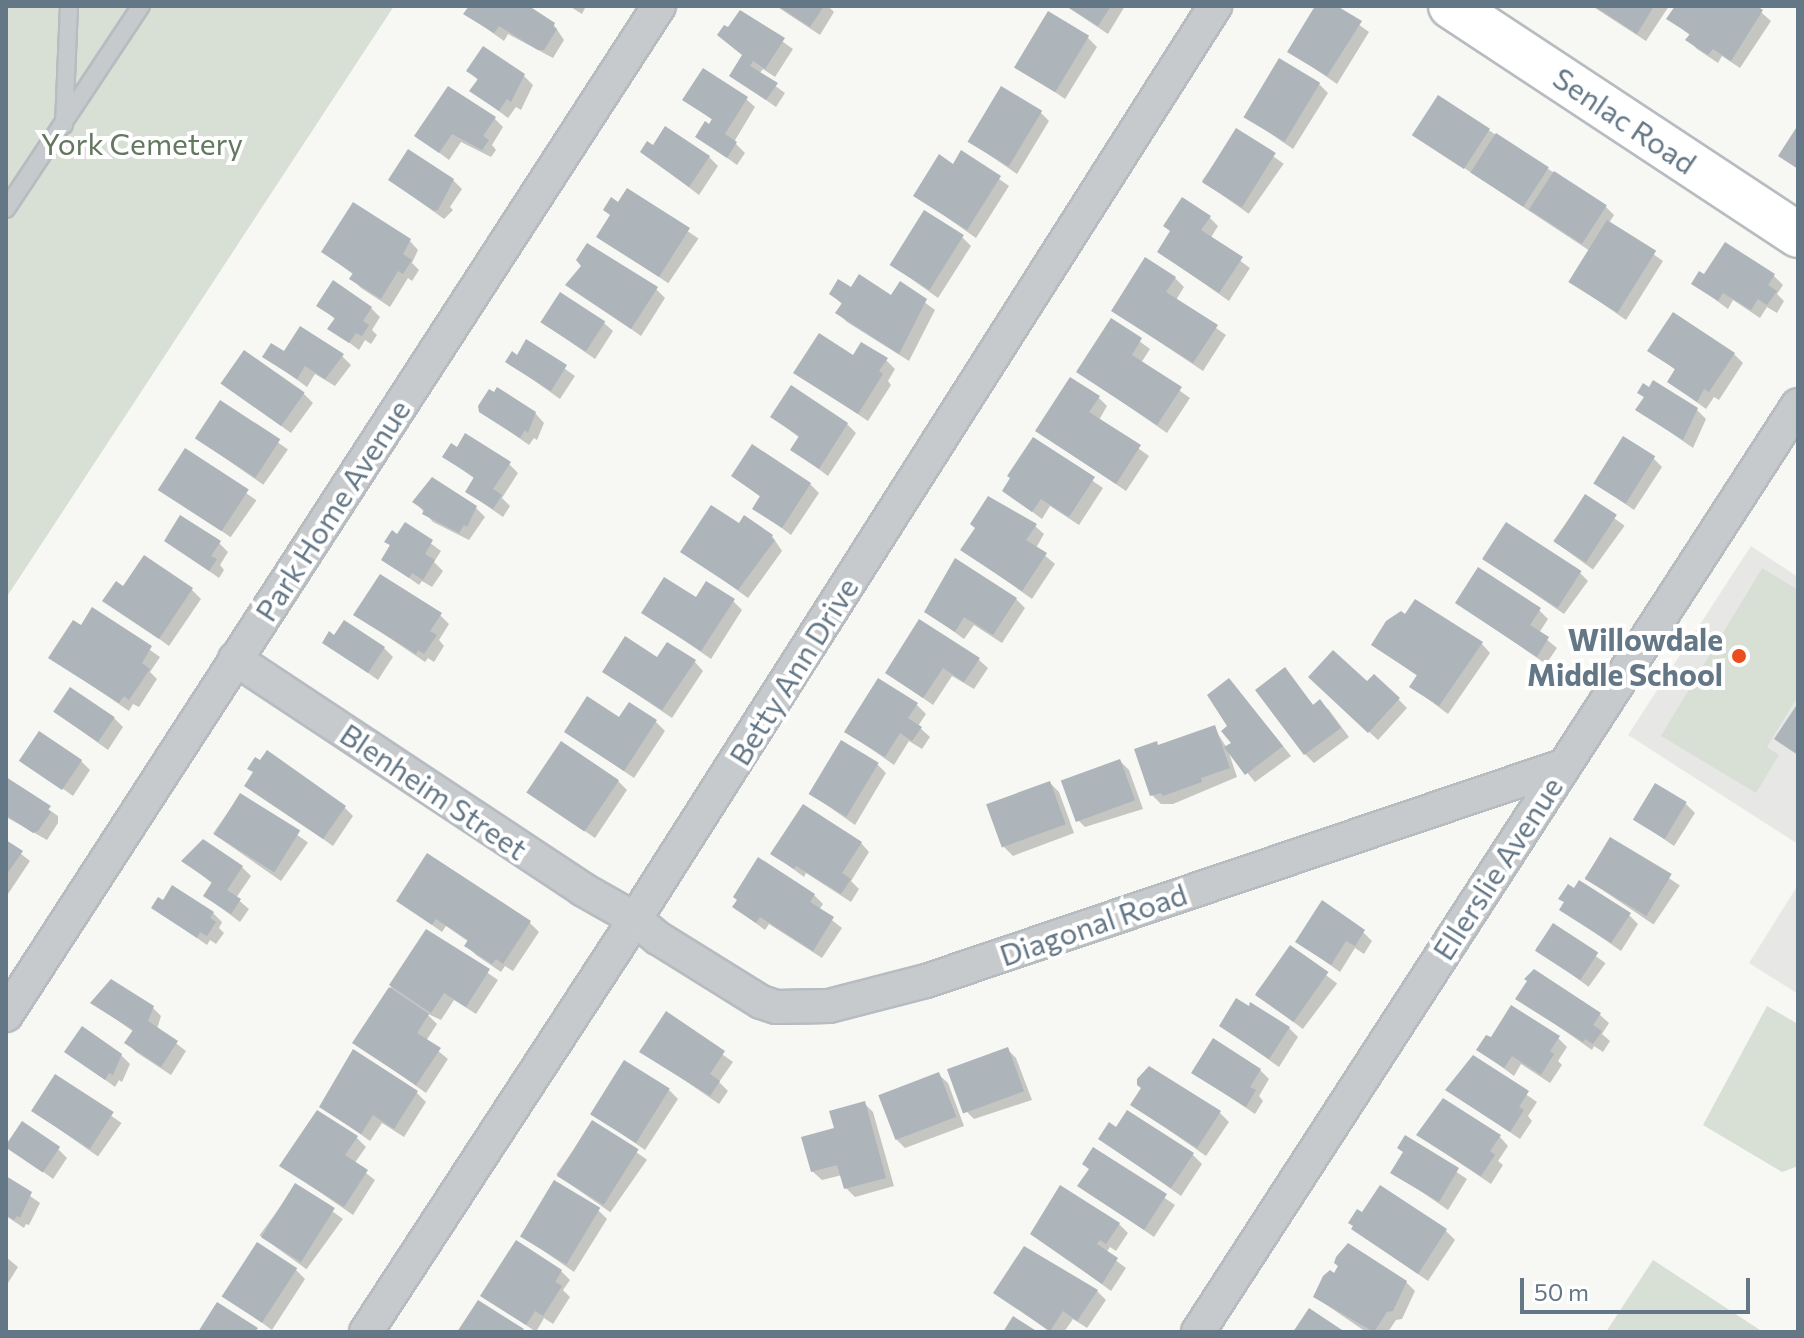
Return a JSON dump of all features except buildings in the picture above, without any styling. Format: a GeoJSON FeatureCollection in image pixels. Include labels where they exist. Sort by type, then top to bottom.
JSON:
{"type":"FeatureCollection","features":[{"type":"Feature","properties":{"kind":"street","name":"Park Home Avenue"},"geometry":{"type":"LineString","coordinates":[[6,1015],[659,6]]}},
{"type":"Feature","properties":{"kind":"street","name":"Betty Ann Drive"},"geometry":{"type":"LineString","coordinates":[[366,1332],[635,919],[1215,6]]}},
{"type":"Feature","properties":{"kind":"street","name":"Senlac Road"},"geometry":{"type":"LineString","coordinates":[[1451,6],[1798,235]]}},
{"type":"Feature","properties":{"kind":"street","name":"Ellerslie Avenue"},"geometry":{"type":"LineString","coordinates":[[1198,1332],[1798,405]]}},
{"type":"Feature","properties":{"kind":"street","name":"Blenheim Street"},"geometry":{"type":"LineString","coordinates":[[235,659],[582,889],[635,919]]}},
{"type":"Feature","properties":{"kind":"street","name":"Diagonal Road"},"geometry":{"type":"LineString","coordinates":[[635,919],[658,938],[761,1002],[776,1007],[829,1006],[926,981],[1563,766]]}},
{"type":"Feature","properties":{"kind":"lane"},"geometry":{"type":"LineString","coordinates":[[64,127],[69,6]]}},
{"type":"Feature","properties":{"kind":"lane"},"geometry":{"type":"LineString","coordinates":[[6,209],[64,127],[141,6]]}},
{"type":"Feature","properties":{"kind":"shaded area","name":"Willowdale Middle School"},"geometry":{"type":"Polygon","coordinates":[[[1751,546],[1798,577],[1798,844],[1628,735],[1751,546]]]}},
{"type":"Feature","properties":{"kind":"shaded area"},"geometry":{"type":"Polygon","coordinates":[[[1798,885],[1798,994],[1749,963],[1798,885]]]}},
{"type":"Feature","properties":{"kind":"green space","name":"York Cemetery"},"geometry":{"type":"Polygon","coordinates":[[[6,6],[394,6],[6,598],[6,6]]]}},
{"type":"Feature","properties":{"kind":"green space"},"geometry":{"type":"Polygon","coordinates":[[[1762,568],[1798,590],[1798,696],[1767,747],[1779,755],[1756,793],[1661,736],[1762,568]]]}},
{"type":"Feature","properties":{"kind":"green space"},"geometry":{"type":"Polygon","coordinates":[[[1767,1006],[1798,1024],[1798,1166],[1782,1172],[1703,1125],[1767,1006]]]}},
{"type":"Feature","properties":{"kind":"green space"},"geometry":{"type":"Polygon","coordinates":[[[1653,1260],[1763,1332],[1606,1332],[1653,1260]]]}},
{"type":"Feature","properties":{"kind":"place","name":"Willowdale Middle School"},"geometry":{"type":"Point","coordinates":[1739,656]}}]}
